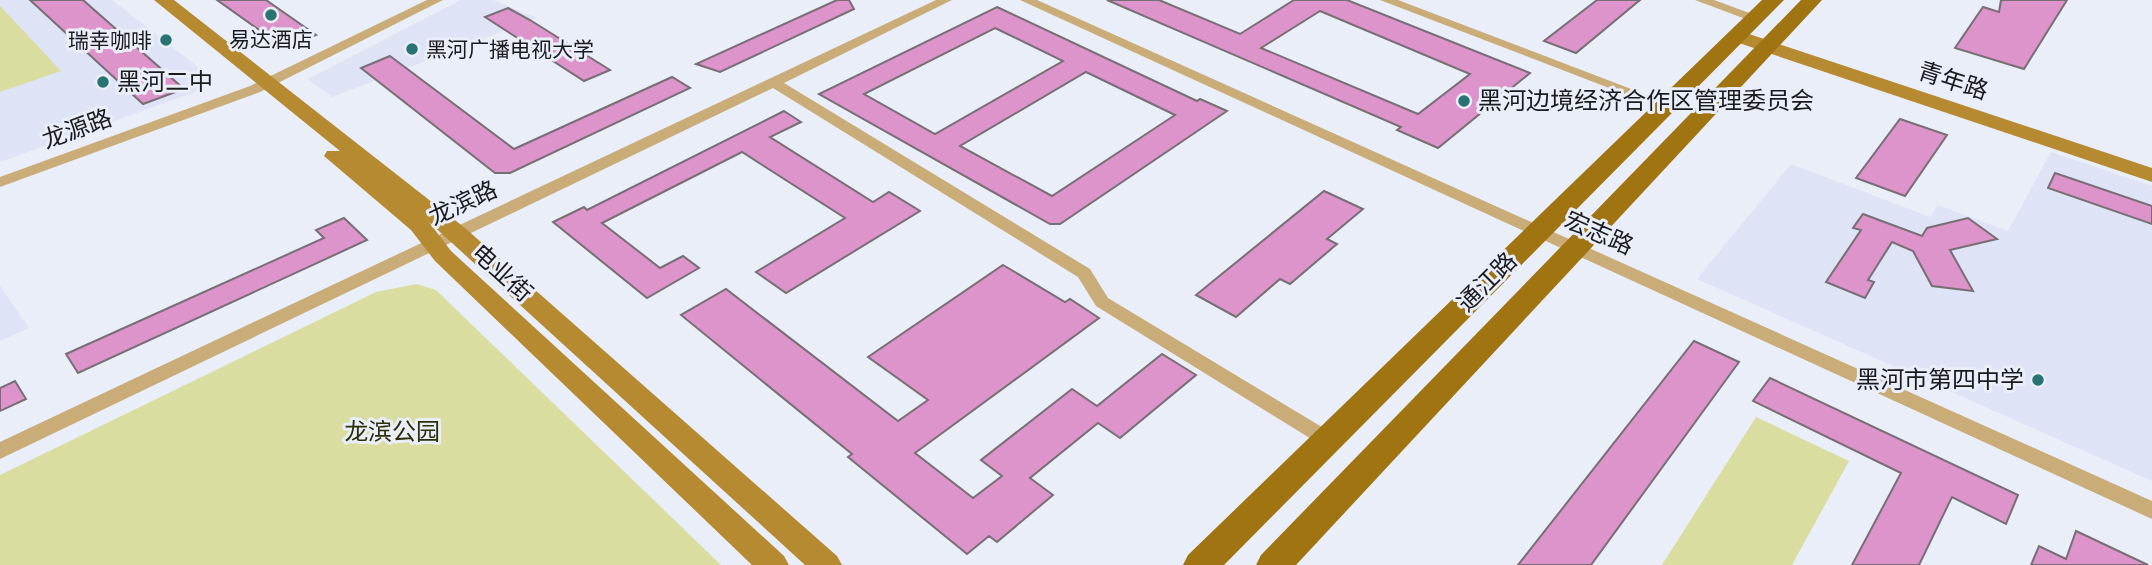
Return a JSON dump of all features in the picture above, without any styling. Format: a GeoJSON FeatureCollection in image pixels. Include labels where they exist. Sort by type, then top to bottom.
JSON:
{"type":"FeatureCollection","features":[{"type":"Feature","properties":{"kind":"main road","name":"通江路"},"geometry":{"type":"LineString","coordinates":[[1274,565],[1812,0]]}},
{"type":"Feature","properties":{"kind":"main road","name":"通江路"},"geometry":{"type":"LineString","coordinates":[[1201,565],[1753,21]]}},
{"type":"Feature","properties":{"kind":"street","name":"电业街"},"geometry":{"type":"LineString","coordinates":[[141,0],[262,85],[457,233],[826,565]]}},
{"type":"Feature","properties":{"kind":"street","name":"电业街"},"geometry":{"type":"LineString","coordinates":[[163,0],[419,225],[432,244],[773,565]]}},
{"type":"Feature","properties":{"kind":"street","name":"龙源路"},"geometry":{"type":"LineString","coordinates":[[0,182],[262,85],[437,0]]}},
{"type":"Feature","properties":{"kind":"street","name":"龙滨路"},"geometry":{"type":"LineString","coordinates":[[0,451],[946,0]]}},
{"type":"Feature","properties":{"kind":"street","name":"宏志路"},"geometry":{"type":"LineString","coordinates":[[1026,0],[2152,510]]}},
{"type":"Feature","properties":{"kind":"street"},"geometry":{"type":"LineString","coordinates":[[1386,0],[1666,105]]}},
{"type":"Feature","properties":{"kind":"street"},"geometry":{"type":"LineString","coordinates":[[1701,0],[1753,21]]}},
{"type":"Feature","properties":{"kind":"street","name":"青年路"},"geometry":{"type":"LineString","coordinates":[[1753,21],[1770,43],[2152,175]]}},
{"type":"Feature","properties":{"kind":"street","name":"青年路"},"geometry":{"type":"LineString","coordinates":[[1770,43],[2152,165]]}},
{"type":"Feature","properties":{"kind":"street"},"geometry":{"type":"LineString","coordinates":[[775,83],[1084,273],[1102,302],[1328,440]]}},
{"type":"Feature","properties":{"kind":"shaded area","name":"黑河二中"},"geometry":{"type":"Polygon","coordinates":[[[0,0],[112,0],[203,71],[206,79],[204,86],[195,92],[0,162],[0,0]]]}},
{"type":"Feature","properties":{"kind":"shaded area","name":"黑河广播电视大学"},"geometry":{"type":"Polygon","coordinates":[[[461,0],[493,0],[537,18],[332,97],[308,79],[461,0]]]}},
{"type":"Feature","properties":{"kind":"shaded area","name":"黑河市第四中学"},"geometry":{"type":"Polygon","coordinates":[[[2051,152],[2152,186],[2152,481],[1697,279],[1791,164],[1930,217],[1938,205],[2008,231],[2051,152]]]}},
{"type":"Feature","properties":{"kind":"shaded area"},"geometry":{"type":"Polygon","coordinates":[[[0,286],[29,328],[0,341],[0,286]]]}},
{"type":"Feature","properties":{"kind":"green space"},"geometry":{"type":"Polygon","coordinates":[[[0,6],[61,71],[0,92],[0,6]]]}},
{"type":"Feature","properties":{"kind":"green space","name":"龙滨公园"},"geometry":{"type":"Polygon","coordinates":[[[416,284],[436,290],[721,565],[0,565],[0,475],[376,292],[416,284]]]}},
{"type":"Feature","properties":{"kind":"green space"},"geometry":{"type":"Polygon","coordinates":[[[1756,417],[1849,461],[1792,565],[1662,565],[1756,417]]]}},
{"type":"Feature","properties":{"kind":"building"},"geometry":{"type":"Polygon","coordinates":[[[30,0],[83,0],[184,89],[143,104],[30,0]]]}},
{"type":"Feature","properties":{"kind":"building"},"geometry":{"type":"Polygon","coordinates":[[[217,0],[266,0],[316,35],[283,47],[217,0]]]}},
{"type":"Feature","properties":{"kind":"building"},"geometry":{"type":"Polygon","coordinates":[[[837,0],[849,0],[854,9],[720,72],[696,64],[837,0]]]}},
{"type":"Feature","properties":{"kind":"building"},"geometry":{"type":"Polygon","coordinates":[[[1107,0],[1159,0],[1240,34],[1294,0],[1347,0],[1530,73],[1438,148],[1397,130],[1401,127],[1107,0]],[[1320,11],[1261,48],[1418,114],[1470,74],[1320,11]]]}},
{"type":"Feature","properties":{"kind":"building"},"geometry":{"type":"Polygon","coordinates":[[[1597,0],[1640,0],[1576,53],[1544,41],[1597,0]]]}},
{"type":"Feature","properties":{"kind":"building"},"geometry":{"type":"Polygon","coordinates":[[[2001,0],[2067,0],[2024,69],[1955,48],[1983,7],[1999,12],[2001,0]]]}},
{"type":"Feature","properties":{"kind":"building"},"geometry":{"type":"Polygon","coordinates":[[[997,7],[1197,101],[1200,99],[1227,111],[1060,224],[1050,224],[819,94],[997,7]],[[995,28],[864,94],[935,134],[1063,61],[995,28]],[[1086,72],[960,146],[1052,196],[1175,115],[1086,72]]]}},
{"type":"Feature","properties":{"kind":"building"},"geometry":{"type":"Polygon","coordinates":[[[508,8],[610,70],[584,81],[485,17],[508,8]]]}},
{"type":"Feature","properties":{"kind":"building"},"geometry":{"type":"Polygon","coordinates":[[[390,56],[514,149],[672,77],[690,88],[510,173],[495,173],[361,68],[390,56]]]}},
{"type":"Feature","properties":{"kind":"building"},"geometry":{"type":"Polygon","coordinates":[[[784,111],[801,122],[770,137],[873,202],[889,192],[920,211],[786,293],[756,272],[845,218],[742,152],[602,223],[660,268],[683,256],[699,268],[647,298],[553,222],[584,207],[587,210],[784,111]]]}},
{"type":"Feature","properties":{"kind":"building"},"geometry":{"type":"Polygon","coordinates":[[[1900,119],[1947,135],[1905,196],[1856,178],[1900,119]]]}},
{"type":"Feature","properties":{"kind":"building"},"geometry":{"type":"Polygon","coordinates":[[[2055,173],[2152,206],[2152,224],[2048,188],[2055,173]]]}},
{"type":"Feature","properties":{"kind":"building"},"geometry":{"type":"Polygon","coordinates":[[[1324,191],[1363,209],[1327,239],[1337,244],[1290,284],[1280,279],[1236,317],[1196,295],[1324,191]]]}},
{"type":"Feature","properties":{"kind":"building"},"geometry":{"type":"Polygon","coordinates":[[[1863,214],[1922,236],[1927,228],[1968,218],[1997,239],[1950,250],[1973,291],[1932,286],[1913,251],[1892,242],[1868,280],[1874,282],[1865,298],[1826,282],[1861,230],[1853,228],[1863,214]]]}},
{"type":"Feature","properties":{"kind":"building"},"geometry":{"type":"Polygon","coordinates":[[[344,218],[367,240],[78,373],[66,354],[324,238],[316,230],[344,218]]]}},
{"type":"Feature","properties":{"kind":"building"},"geometry":{"type":"Polygon","coordinates":[[[1003,265],[1065,302],[1070,299],[1099,318],[915,453],[973,498],[1002,476],[981,460],[1072,389],[1097,406],[1162,354],[1196,375],[1120,438],[1098,423],[1030,478],[1053,495],[997,542],[989,536],[967,554],[848,457],[852,454],[681,315],[726,289],[898,421],[928,400],[868,357],[1003,265]]]}},
{"type":"Feature","properties":{"kind":"building"},"geometry":{"type":"Polygon","coordinates":[[[1694,341],[1739,362],[1591,565],[1518,565],[1694,341]]]}},
{"type":"Feature","properties":{"kind":"building"},"geometry":{"type":"Polygon","coordinates":[[[1770,378],[2018,495],[2006,524],[1952,497],[1919,565],[1852,565],[1901,473],[1753,401],[1770,378]]]}},
{"type":"Feature","properties":{"kind":"building"},"geometry":{"type":"Polygon","coordinates":[[[15,381],[26,399],[0,411],[0,388],[15,381]]]}},
{"type":"Feature","properties":{"kind":"building"},"geometry":{"type":"Polygon","coordinates":[[[2076,531],[2148,565],[2031,565],[2039,546],[2066,559],[2076,531]]]}},
{"type":"Feature","properties":{"kind":"place","name":"易达酒店"},"geometry":{"type":"Point","coordinates":[271,15]}},
{"type":"Feature","properties":{"kind":"place","name":"瑞幸咖啡"},"geometry":{"type":"Point","coordinates":[166,40]}},
{"type":"Feature","properties":{"kind":"place","name":"黑河广播电视大学"},"geometry":{"type":"Point","coordinates":[412,49]}},
{"type":"Feature","properties":{"kind":"place","name":"黑河二中"},"geometry":{"type":"Point","coordinates":[103,82]}},
{"type":"Feature","properties":{"kind":"place","name":"黑河边境经济合作区管理委员会"},"geometry":{"type":"Point","coordinates":[1464,101]}},
{"type":"Feature","properties":{"kind":"place","name":"黑河市第四中学"},"geometry":{"type":"Point","coordinates":[2038,380]}}]}
